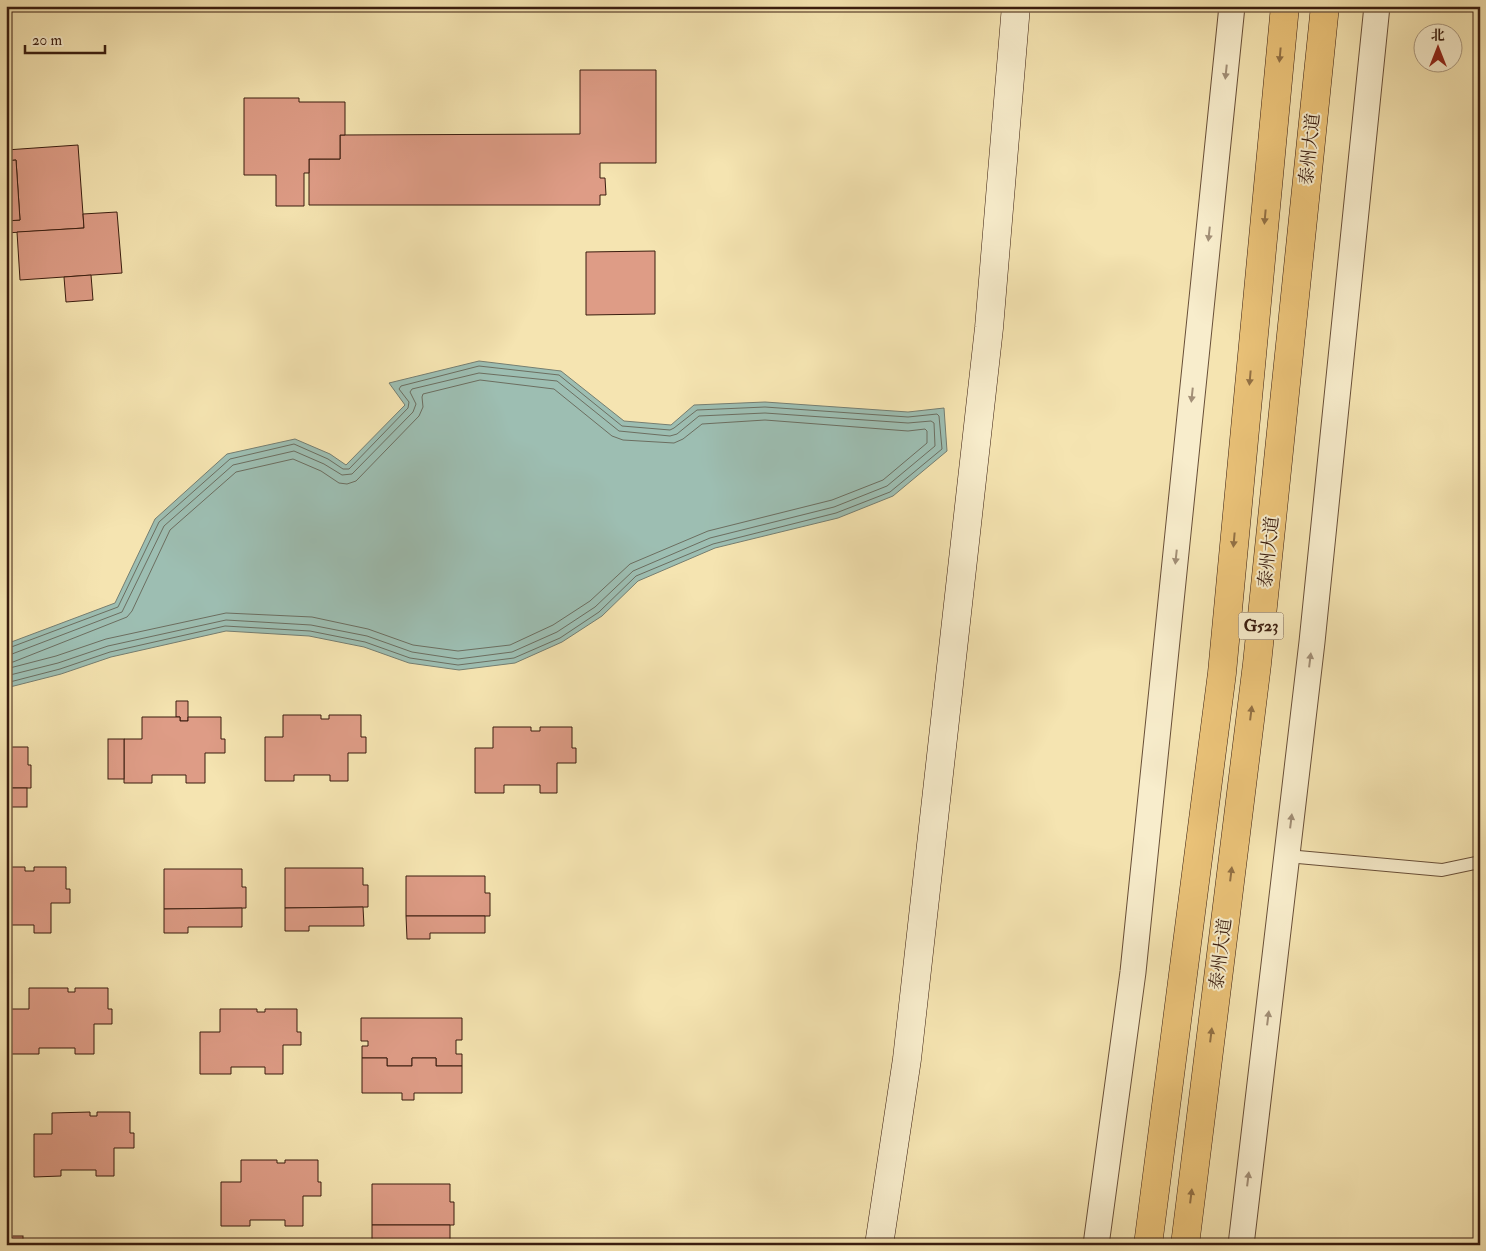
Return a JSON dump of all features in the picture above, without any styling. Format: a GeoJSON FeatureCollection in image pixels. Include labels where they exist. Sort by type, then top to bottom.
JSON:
{"type":"FeatureCollection","features":[{"type":"Feature","properties":{"kind":"highway","name":"泰州大道"},"geometry":{"type":"LineString","coordinates":[[1148,1245],[1222,672],[1285,6]]}},
{"type":"Feature","properties":{"kind":"highway","name":"泰州大道"},"geometry":{"type":"LineString","coordinates":[[1185,1245],[1257,664],[1325,6]]}},
{"type":"Feature","properties":{"kind":"street"},"geometry":{"type":"LineString","coordinates":[[879,1245],[907,1058],[986,357],[1016,6]]}},
{"type":"Feature","properties":{"kind":"street"},"geometry":{"type":"LineString","coordinates":[[1096,1245],[1133,972],[1232,6]]}},
{"type":"Feature","properties":{"kind":"street"},"geometry":{"type":"LineString","coordinates":[[1241,1245],[1312,642],[1377,6]]}},
{"type":"Feature","properties":{"kind":"lane"},"geometry":{"type":"LineString","coordinates":[[1287,856],[1442,870],[1480,862]]}},
{"type":"Feature","properties":{"kind":"water"},"geometry":{"type":"Polygon","coordinates":[[[479,361],[561,371],[624,421],[671,425],[694,405],[765,402],[908,412],[944,408],[947,451],[893,496],[838,518],[715,548],[638,581],[602,616],[562,642],[515,663],[459,670],[409,663],[364,647],[309,636],[226,631],[111,657],[61,674],[6,688],[6,644],[115,603],[155,519],[227,454],[295,439],[330,454],[346,465],[405,405],[389,383],[479,361]]]}},
{"type":"Feature","properties":{"kind":"building"},"geometry":{"type":"Polygon","coordinates":[[[580,70],[656,70],[656,163],[600,163],[600,178],[605,178],[606,195],[600,195],[600,205],[309,205],[309,159],[340,159],[340,135],[580,134],[580,70]]]}},
{"type":"Feature","properties":{"kind":"building"},"geometry":{"type":"Polygon","coordinates":[[[244,98],[299,98],[299,102],[345,102],[345,135],[340,135],[340,159],[309,159],[309,173],[304,173],[304,206],[276,206],[276,175],[244,175],[244,98]]]}},
{"type":"Feature","properties":{"kind":"building"},"geometry":{"type":"Polygon","coordinates":[[[78,145],[84,228],[6,233],[6,221],[20,220],[16,160],[6,161],[6,150],[78,145]]]}},
{"type":"Feature","properties":{"kind":"building"},"geometry":{"type":"Polygon","coordinates":[[[16,160],[20,220],[6,221],[6,161],[16,160]]]}},
{"type":"Feature","properties":{"kind":"building"},"geometry":{"type":"Polygon","coordinates":[[[117,212],[122,273],[20,280],[17,232],[84,228],[83,214],[117,212]]]}},
{"type":"Feature","properties":{"kind":"building"},"geometry":{"type":"Polygon","coordinates":[[[655,251],[655,314],[586,315],[586,252],[655,251]]]}},
{"type":"Feature","properties":{"kind":"building"},"geometry":{"type":"Polygon","coordinates":[[[91,275],[93,300],[66,302],[64,277],[91,275]]]}},
{"type":"Feature","properties":{"kind":"building"},"geometry":{"type":"Polygon","coordinates":[[[176,701],[188,701],[188,721],[180,721],[180,717],[176,717],[176,701]]]}},
{"type":"Feature","properties":{"kind":"building"},"geometry":{"type":"Polygon","coordinates":[[[283,715],[321,715],[321,719],[329,719],[329,715],[361,715],[361,737],[366,737],[366,753],[348,753],[348,781],[330,781],[330,775],[294,775],[294,781],[265,781],[265,737],[283,737],[283,715]]]}},
{"type":"Feature","properties":{"kind":"building"},"geometry":{"type":"Polygon","coordinates":[[[142,717],[180,717],[180,721],[188,721],[188,717],[221,717],[221,739],[225,739],[225,753],[205,753],[205,783],[186,783],[186,775],[152,775],[152,783],[124,783],[124,739],[142,739],[142,717]]]}},
{"type":"Feature","properties":{"kind":"building"},"geometry":{"type":"Polygon","coordinates":[[[493,727],[531,727],[531,731],[540,731],[540,727],[572,727],[572,748],[576,748],[576,763],[557,763],[557,793],[540,793],[540,785],[504,785],[504,793],[475,793],[475,748],[493,748],[493,727]]]}},
{"type":"Feature","properties":{"kind":"building"},"geometry":{"type":"Polygon","coordinates":[[[108,739],[124,739],[124,779],[108,779],[108,739]]]}},
{"type":"Feature","properties":{"kind":"building"},"geometry":{"type":"Polygon","coordinates":[[[6,747],[28,747],[28,765],[31,765],[31,788],[6,788],[6,747]]]}},
{"type":"Feature","properties":{"kind":"building"},"geometry":{"type":"Polygon","coordinates":[[[6,788],[27,788],[27,807],[6,807],[6,788]]]}},
{"type":"Feature","properties":{"kind":"building"},"geometry":{"type":"Polygon","coordinates":[[[6,867],[25,867],[25,871],[34,871],[34,867],[66,867],[66,889],[70,889],[70,903],[51,903],[51,933],[34,933],[34,925],[6,925],[6,867]]]}},
{"type":"Feature","properties":{"kind":"building"},"geometry":{"type":"Polygon","coordinates":[[[285,868],[363,868],[363,885],[368,885],[368,907],[285,908],[285,868]]]}},
{"type":"Feature","properties":{"kind":"building"},"geometry":{"type":"Polygon","coordinates":[[[164,869],[242,869],[242,887],[246,887],[246,908],[164,909],[164,869]]]}},
{"type":"Feature","properties":{"kind":"building"},"geometry":{"type":"Polygon","coordinates":[[[406,876],[485,876],[485,893],[490,893],[490,916],[406,916],[406,876]]]}},
{"type":"Feature","properties":{"kind":"building"},"geometry":{"type":"Polygon","coordinates":[[[363,907],[364,926],[309,926],[309,931],[285,931],[285,908],[363,907]]]}},
{"type":"Feature","properties":{"kind":"building"},"geometry":{"type":"Polygon","coordinates":[[[242,908],[242,927],[188,927],[188,933],[164,933],[164,909],[242,908]]]}},
{"type":"Feature","properties":{"kind":"building"},"geometry":{"type":"Polygon","coordinates":[[[406,916],[485,916],[485,933],[430,933],[430,939],[407,939],[406,916]]]}},
{"type":"Feature","properties":{"kind":"building"},"geometry":{"type":"Polygon","coordinates":[[[29,988],[68,988],[68,992],[75,992],[75,988],[108,988],[108,1009],[112,1009],[112,1024],[94,1024],[94,1054],[75,1054],[75,1048],[39,1048],[39,1054],[11,1054],[11,1009],[29,1009],[29,988]]]}},
{"type":"Feature","properties":{"kind":"building"},"geometry":{"type":"Polygon","coordinates":[[[220,1009],[257,1009],[257,1012],[265,1012],[265,1009],[297,1009],[297,1032],[301,1032],[301,1045],[283,1045],[283,1074],[265,1074],[265,1067],[231,1067],[231,1074],[200,1074],[200,1032],[220,1032],[220,1009]]]}},
{"type":"Feature","properties":{"kind":"building"},"geometry":{"type":"Polygon","coordinates":[[[361,1018],[462,1018],[462,1040],[456,1040],[456,1054],[462,1054],[462,1066],[436,1066],[436,1058],[412,1058],[412,1066],[387,1066],[387,1058],[362,1058],[362,1046],[368,1046],[368,1041],[361,1041],[361,1018]]]}},
{"type":"Feature","properties":{"kind":"building"},"geometry":{"type":"Polygon","coordinates":[[[362,1058],[387,1058],[387,1066],[412,1066],[412,1058],[436,1058],[436,1066],[462,1066],[462,1093],[414,1093],[414,1100],[402,1100],[402,1093],[362,1093],[362,1058]]]}},
{"type":"Feature","properties":{"kind":"building"},"geometry":{"type":"Polygon","coordinates":[[[90,1112],[90,1116],[97,1116],[97,1112],[130,1112],[130,1133],[134,1133],[134,1148],[114,1148],[114,1176],[96,1176],[96,1170],[61,1170],[61,1176],[34,1177],[34,1134],[52,1134],[52,1113],[90,1112]]]}},
{"type":"Feature","properties":{"kind":"building"},"geometry":{"type":"Polygon","coordinates":[[[241,1160],[277,1160],[277,1163],[285,1163],[285,1160],[318,1160],[318,1182],[321,1182],[321,1196],[303,1196],[303,1226],[285,1226],[285,1220],[250,1220],[250,1226],[221,1226],[221,1182],[241,1182],[241,1160]]]}},
{"type":"Feature","properties":{"kind":"building"},"geometry":{"type":"Polygon","coordinates":[[[372,1184],[450,1184],[450,1202],[454,1202],[454,1225],[372,1225],[372,1184]]]}},
{"type":"Feature","properties":{"kind":"building"},"geometry":{"type":"Polygon","coordinates":[[[372,1225],[450,1225],[450,1244],[372,1245],[372,1225]]]}},
{"type":"Feature","properties":{"kind":"building"},"geometry":{"type":"Polygon","coordinates":[[[6,1236],[23,1236],[23,1245],[6,1245],[6,1236]]]}},
{"type":"Feature","properties":{"kind":"building"},"geometry":{"type":"Polygon","coordinates":[[[148,1244],[148,1245],[70,1245],[148,1244]]]}}]}
